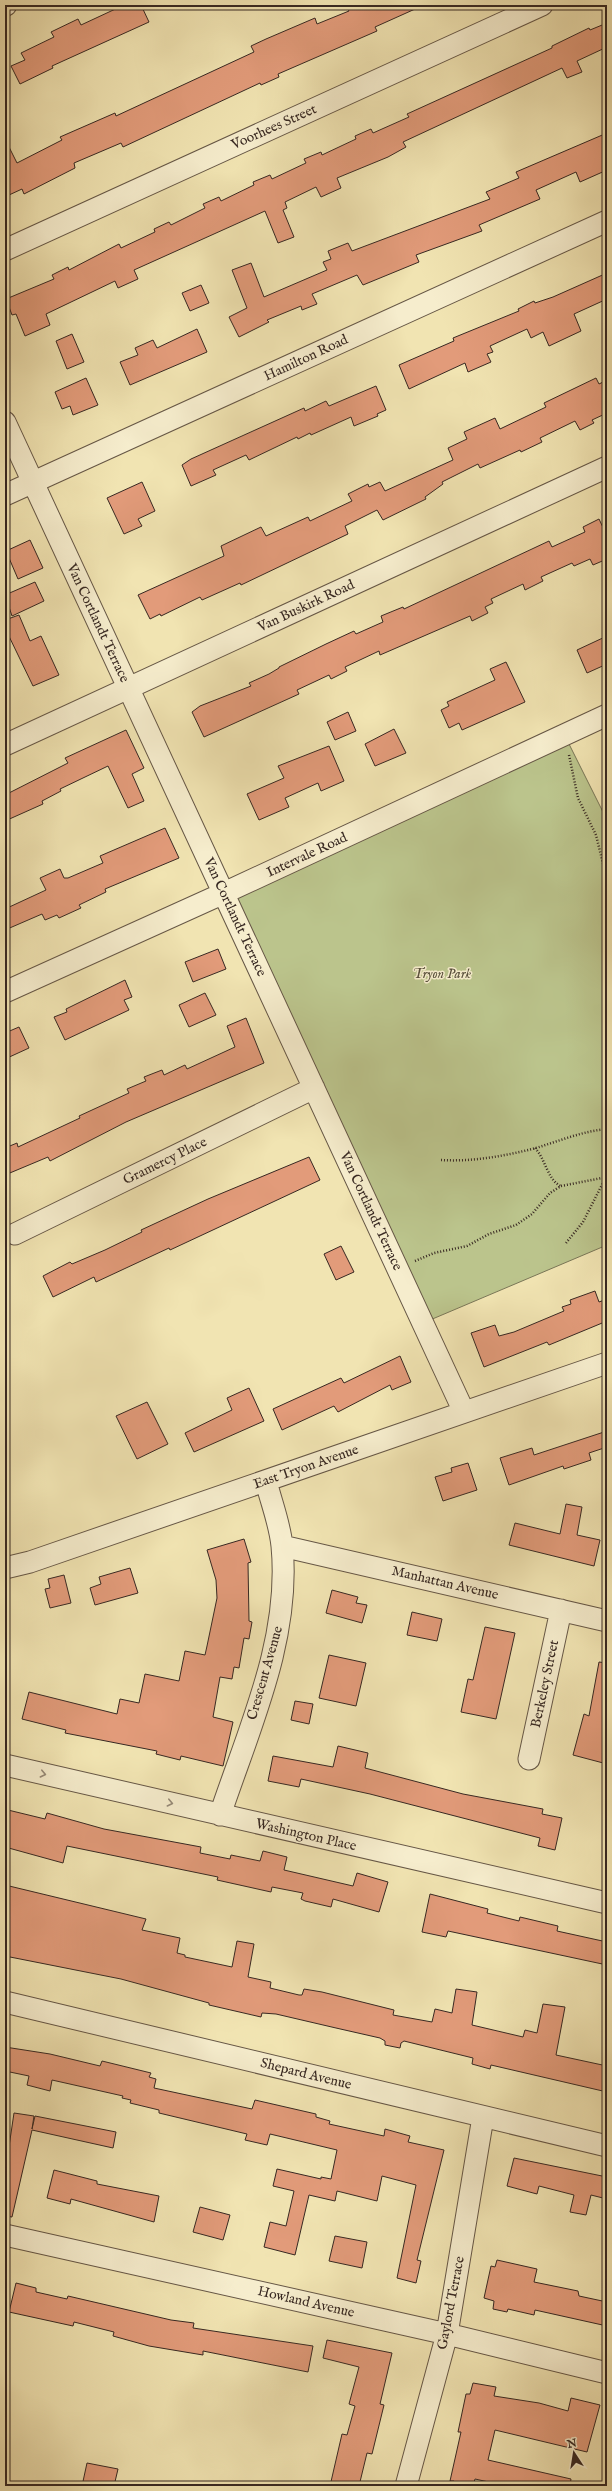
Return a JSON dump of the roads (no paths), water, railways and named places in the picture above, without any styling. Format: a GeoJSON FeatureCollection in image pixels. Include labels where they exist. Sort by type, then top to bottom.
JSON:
{"type":"FeatureCollection","features":[{"type":"Feature","properties":{"kind":"street","name":"Voorhees Street"},"geometry":{"type":"LineString","coordinates":[[5,250],[542,5]]}},
{"type":"Feature","properties":{"kind":"street","name":"Hamilton Road"},"geometry":{"type":"LineString","coordinates":[[5,495],[607,221]]}},
{"type":"Feature","properties":{"kind":"street","name":"Van Cortlandt Terrace"},"geometry":{"type":"LineString","coordinates":[[5,422],[464,1412]]}},
{"type":"Feature","properties":{"kind":"street","name":"Van Buskirk Road"},"geometry":{"type":"LineString","coordinates":[[5,745],[607,467]]}},
{"type":"Feature","properties":{"kind":"street","name":"Intervale Road"},"geometry":{"type":"LineString","coordinates":[[5,992],[224,894],[607,715]]}},
{"type":"Feature","properties":{"kind":"street","name":"Gramercy Place"},"geometry":{"type":"LineString","coordinates":[[15,1234],[314,1088]]}},
{"type":"Feature","properties":{"kind":"street","name":"East Tryon Avenue"},"geometry":{"type":"LineString","coordinates":[[5,1568],[30,1562],[607,1363]]}},
{"type":"Feature","properties":{"kind":"street","name":"Crescent Avenue"},"geometry":{"type":"LineString","coordinates":[[220,1815],[274,1656],[282,1616],[284,1582],[282,1546],[266,1481]]}},
{"type":"Feature","properties":{"kind":"street","name":"Manhattan Avenue"},"geometry":{"type":"LineString","coordinates":[[282,1546],[607,1621]]}},
{"type":"Feature","properties":{"kind":"street","name":"Berkeley Street"},"geometry":{"type":"LineString","coordinates":[[529,1759],[560,1610]]}},
{"type":"Feature","properties":{"kind":"street","name":"Washington Place"},"geometry":{"type":"LineString","coordinates":[[5,1765],[607,1903]]}},
{"type":"Feature","properties":{"kind":"street","name":"Shepard Avenue"},"geometry":{"type":"LineString","coordinates":[[5,2002],[607,2146]]}},
{"type":"Feature","properties":{"kind":"street","name":"Gaylord Terrace"},"geometry":{"type":"LineString","coordinates":[[406,2486],[447,2334],[483,2117]]}},
{"type":"Feature","properties":{"kind":"street","name":"Howland Avenue"},"geometry":{"type":"LineString","coordinates":[[5,2235],[447,2334],[607,2373]]}},
{"type":"Feature","properties":{"kind":"park label","name":"Tryon Park"},"geometry":{"type":"Point","coordinates":[442,974]}}]}
